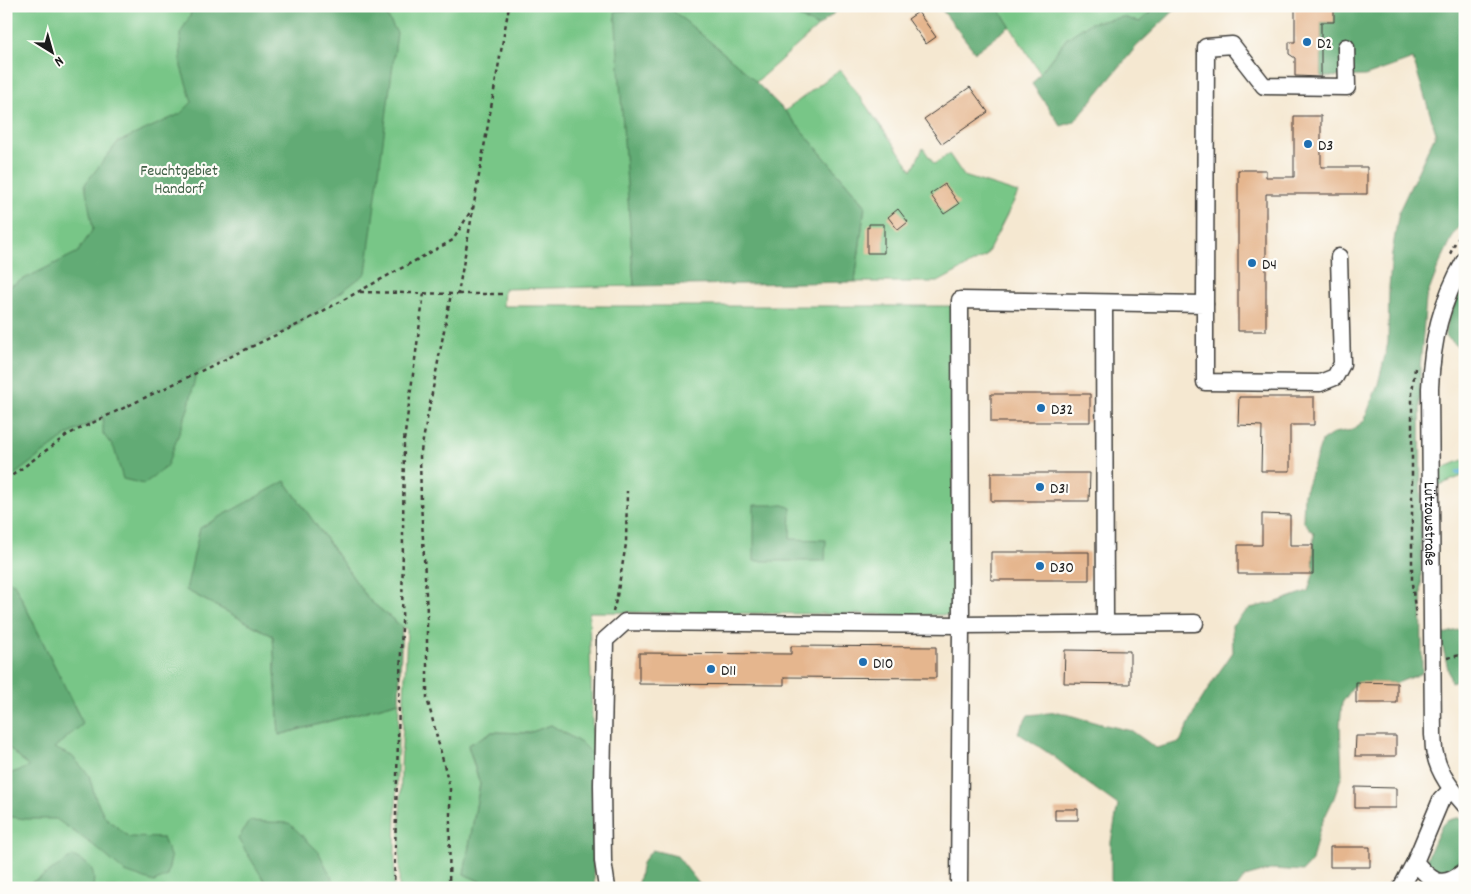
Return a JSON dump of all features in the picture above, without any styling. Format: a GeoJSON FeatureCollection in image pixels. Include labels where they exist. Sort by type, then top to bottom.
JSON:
{"type":"FeatureCollection","features":[{"type":"Feature","properties":{"kind":"street"},"geometry":{"type":"LineString","coordinates":[[1340,257],[1342,364],[1335,377],[1320,383],[1205,382],[1206,47],[1232,46],[1264,86],[1347,87],[1346,47]]}},
{"type":"Feature","properties":{"kind":"street","name":"Lützowstraße"},"geometry":{"type":"LineString","coordinates":[[1465,260],[1454,278],[1443,305],[1433,350],[1430,388],[1433,735],[1435,755],[1441,772],[1452,790],[1465,805]]}},
{"type":"Feature","properties":{"kind":"street"},"geometry":{"type":"LineString","coordinates":[[959,888],[961,625],[960,300],[1205,304]]}},
{"type":"Feature","properties":{"kind":"street"},"geometry":{"type":"LineString","coordinates":[[1104,302],[1104,624]]}},
{"type":"Feature","properties":{"kind":"street"},"geometry":{"type":"LineString","coordinates":[[607,888],[603,860],[602,785],[605,640],[625,622],[961,625],[1195,623]]}},
{"type":"Feature","properties":{"kind":"street"},"geometry":{"type":"LineString","coordinates":[[1405,885],[1441,800],[1452,790]]}},
{"type":"Feature","properties":{"kind":"street"},"geometry":{"type":"LineString","coordinates":[[1415,862],[1435,882],[1443,883],[1454,879],[1465,871]]}},
{"type":"Feature","properties":{"kind":"path"},"geometry":{"type":"LineString","coordinates":[[458,294],[509,6]]}},
{"type":"Feature","properties":{"kind":"path"},"geometry":{"type":"LineString","coordinates":[[6,480],[67,435],[301,323],[453,240],[475,204]]}},
{"type":"Feature","properties":{"kind":"path"},"geometry":{"type":"LineString","coordinates":[[358,292],[504,294]]}},
{"type":"Feature","properties":{"kind":"path"},"geometry":{"type":"LineString","coordinates":[[394,888],[402,627],[404,441],[424,293]]}},
{"type":"Feature","properties":{"kind":"path"},"geometry":{"type":"LineString","coordinates":[[449,888],[450,788],[428,698],[420,456],[451,294]]}},
{"type":"Feature","properties":{"kind":"path"},"geometry":{"type":"LineString","coordinates":[[612,614],[626,544],[627,491]]}},
{"type":"Feature","properties":{"kind":"green space"},"geometry":{"type":"Polygon","coordinates":[[[6,6],[366,6],[397,33],[381,6],[755,6],[787,10],[818,27],[756,82],[674,12],[616,12],[634,286],[504,289],[503,306],[954,306],[953,615],[589,612],[593,755],[581,743],[551,725],[529,733],[492,732],[468,746],[480,784],[464,874],[494,888],[399,888],[401,766],[407,629],[369,600],[285,481],[186,590],[273,636],[279,735],[399,702],[394,888],[6,888],[6,745],[29,767],[83,724],[14,583],[6,580],[6,480],[67,435],[301,323],[104,404],[6,467],[6,6]]]}},
{"type":"Feature","properties":{"kind":"green space","name":"Feuchtgebiet Handorf"},"geometry":{"type":"Polygon","coordinates":[[[192,6],[381,6],[397,33],[366,273],[301,323],[196,373],[189,406],[167,466],[144,484],[123,479],[114,448],[103,434],[103,417],[67,435],[6,481],[6,288],[78,252],[93,229],[85,184],[118,142],[180,114],[192,102],[181,67],[180,34],[190,16],[192,6]]]}},
{"type":"Feature","properties":{"kind":"green space"},"geometry":{"type":"Polygon","coordinates":[[[756,6],[842,6],[818,27],[787,10],[756,6]]]}},
{"type":"Feature","properties":{"kind":"green space"},"geometry":{"type":"Polygon","coordinates":[[[939,6],[997,6],[1010,26],[975,52],[939,6]]]}},
{"type":"Feature","properties":{"kind":"green space"},"geometry":{"type":"Polygon","coordinates":[[[997,6],[1157,6],[1139,22],[1122,17],[1067,38],[1040,73],[997,6]]]}},
{"type":"Feature","properties":{"kind":"green space"},"geometry":{"type":"Polygon","coordinates":[[[1157,6],[1179,6],[1136,47],[1074,122],[1061,126],[1032,84],[1067,38],[1090,23],[1123,17],[1140,22],[1157,6]]]}},
{"type":"Feature","properties":{"kind":"green space"},"geometry":{"type":"Polygon","coordinates":[[[1334,6],[1465,6],[1465,221],[1455,232],[1439,265],[1426,299],[1420,368],[1422,673],[1397,683],[1356,683],[1342,703],[1340,724],[1342,775],[1334,798],[1320,827],[1312,861],[1303,871],[1274,869],[1245,877],[1237,888],[1111,888],[1111,842],[1118,805],[1053,756],[1018,733],[1028,715],[1059,712],[1132,731],[1156,748],[1180,742],[1197,707],[1233,652],[1232,625],[1250,608],[1277,602],[1308,591],[1313,575],[1314,533],[1303,521],[1304,494],[1322,441],[1334,433],[1352,430],[1364,421],[1378,384],[1388,343],[1389,287],[1399,211],[1436,133],[1413,59],[1365,76],[1321,77],[1321,22],[1333,22],[1334,6]]]}},
{"type":"Feature","properties":{"kind":"green space"},"geometry":{"type":"Polygon","coordinates":[[[671,9],[744,70],[785,111],[865,205],[855,282],[634,286],[615,11],[671,9]]]}},
{"type":"Feature","properties":{"kind":"green space"},"geometry":{"type":"Polygon","coordinates":[[[840,69],[912,170],[923,148],[934,164],[949,154],[964,176],[1018,193],[986,256],[938,282],[855,282],[865,205],[785,111],[840,69]]]}},
{"type":"Feature","properties":{"kind":"green space"},"geometry":{"type":"Polygon","coordinates":[[[1465,281],[1465,352],[1445,336],[1447,322],[1465,281]]]}},
{"type":"Feature","properties":{"kind":"green space"},"geometry":{"type":"Polygon","coordinates":[[[1465,459],[1465,475],[1437,486],[1436,471],[1465,459]]]}},
{"type":"Feature","properties":{"kind":"green space"},"geometry":{"type":"Polygon","coordinates":[[[285,481],[369,600],[402,627],[399,702],[279,735],[273,636],[186,590],[200,528],[285,481]]]}},
{"type":"Feature","properties":{"kind":"green space"},"geometry":{"type":"Polygon","coordinates":[[[754,505],[784,505],[791,508],[790,539],[826,540],[825,561],[754,561],[754,505]]]}},
{"type":"Feature","properties":{"kind":"green space"},"geometry":{"type":"Polygon","coordinates":[[[6,580],[14,583],[83,724],[54,748],[72,756],[89,775],[95,797],[105,817],[129,837],[163,838],[171,858],[167,876],[154,882],[125,872],[93,845],[56,819],[25,819],[6,816],[6,775],[29,767],[6,745],[6,580]]]}},
{"type":"Feature","properties":{"kind":"green space"},"geometry":{"type":"Polygon","coordinates":[[[1465,628],[1465,678],[1451,682],[1440,635],[1465,628]]]}},
{"type":"Feature","properties":{"kind":"green space"},"geometry":{"type":"Polygon","coordinates":[[[551,725],[581,743],[593,755],[593,860],[595,888],[494,888],[464,874],[480,784],[468,745],[492,732],[529,733],[551,725]]]}},
{"type":"Feature","properties":{"kind":"green space"},"geometry":{"type":"Polygon","coordinates":[[[1465,818],[1465,863],[1451,872],[1439,873],[1429,866],[1427,858],[1442,825],[1446,821],[1465,818]]]}},
{"type":"Feature","properties":{"kind":"green space"},"geometry":{"type":"Polygon","coordinates":[[[249,821],[289,823],[318,851],[337,888],[269,888],[238,839],[249,821]]]}},
{"type":"Feature","properties":{"kind":"green space"},"geometry":{"type":"Polygon","coordinates":[[[652,850],[677,856],[700,885],[728,888],[637,888],[642,863],[652,850]]]}},
{"type":"Feature","properties":{"kind":"green space"},"geometry":{"type":"Polygon","coordinates":[[[73,856],[88,865],[92,871],[94,875],[93,888],[19,888],[40,878],[73,856]]]}},
{"type":"Feature","properties":{"kind":"building","name":"D2"},"geometry":{"type":"Polygon","coordinates":[[[1295,6],[1334,6],[1334,22],[1321,22],[1321,77],[1295,76],[1295,58],[1289,54],[1289,42],[1295,42],[1295,6]]]}},
{"type":"Feature","properties":{"kind":"building"},"geometry":{"type":"Polygon","coordinates":[[[918,12],[936,37],[926,44],[908,19],[918,12]]]}},
{"type":"Feature","properties":{"kind":"building"},"geometry":{"type":"Polygon","coordinates":[[[970,87],[988,112],[942,144],[924,119],[970,87]]]}},
{"type":"Feature","properties":{"kind":"building"},"geometry":{"type":"Polygon","coordinates":[[[1294,116],[1321,116],[1321,167],[1367,167],[1367,194],[1266,194],[1266,331],[1238,331],[1238,170],[1266,170],[1266,177],[1294,177],[1294,116]]]}},
{"type":"Feature","properties":{"kind":"building"},"geometry":{"type":"Polygon","coordinates":[[[945,184],[959,204],[944,214],[930,194],[945,184]]]}},
{"type":"Feature","properties":{"kind":"building"},"geometry":{"type":"Polygon","coordinates":[[[898,209],[908,222],[898,230],[888,217],[898,209]]]}},
{"type":"Feature","properties":{"kind":"building"},"geometry":{"type":"Polygon","coordinates":[[[869,224],[884,224],[884,253],[867,253],[867,227],[869,228],[869,224]]]}},
{"type":"Feature","properties":{"kind":"building","name":"D32"},"geometry":{"type":"Polygon","coordinates":[[[991,394],[1090,394],[1090,422],[991,422],[991,394]]]}},
{"type":"Feature","properties":{"kind":"building"},"geometry":{"type":"Polygon","coordinates":[[[1239,397],[1314,397],[1314,425],[1290,425],[1290,471],[1261,471],[1262,426],[1238,425],[1239,397]]]}},
{"type":"Feature","properties":{"kind":"building","name":"D31"},"geometry":{"type":"Polygon","coordinates":[[[991,473],[1090,473],[1089,501],[991,501],[991,473]]]}},
{"type":"Feature","properties":{"kind":"building"},"geometry":{"type":"Polygon","coordinates":[[[1262,514],[1290,515],[1290,545],[1313,545],[1313,574],[1238,574],[1238,545],[1262,545],[1262,514]]]}},
{"type":"Feature","properties":{"kind":"building","name":"D30"},"geometry":{"type":"Polygon","coordinates":[[[991,552],[1089,552],[1089,580],[991,580],[991,552]]]}},
{"type":"Feature","properties":{"kind":"building"},"geometry":{"type":"Polygon","coordinates":[[[791,646],[936,647],[936,678],[784,677],[784,685],[639,684],[639,653],[791,654],[791,646]]]}},
{"type":"Feature","properties":{"kind":"building"},"geometry":{"type":"Polygon","coordinates":[[[1065,650],[1130,651],[1130,684],[1064,683],[1065,650]]]}},
{"type":"Feature","properties":{"kind":"building"},"geometry":{"type":"Polygon","coordinates":[[[1356,682],[1397,683],[1397,703],[1356,703],[1356,682]]]}},
{"type":"Feature","properties":{"kind":"building"},"geometry":{"type":"Polygon","coordinates":[[[1356,736],[1396,736],[1396,756],[1355,756],[1356,736]]]}},
{"type":"Feature","properties":{"kind":"building"},"geometry":{"type":"Polygon","coordinates":[[[1355,787],[1396,788],[1396,808],[1355,808],[1355,787]]]}},
{"type":"Feature","properties":{"kind":"building"},"geometry":{"type":"Polygon","coordinates":[[[1055,809],[1078,809],[1078,820],[1055,820],[1055,809]]]}},
{"type":"Feature","properties":{"kind":"building"},"geometry":{"type":"Polygon","coordinates":[[[1330,847],[1370,847],[1370,867],[1330,867],[1330,847]]]}},
{"type":"Feature","properties":{"kind":"waterway"},"geometry":{"type":"LineString","coordinates":[[1458,473],[1465,471]]}},
{"type":"Feature","properties":{"kind":"place","name":"D2"},"geometry":{"type":"Point","coordinates":[1307,42]}},
{"type":"Feature","properties":{"kind":"place","name":"D3"},"geometry":{"type":"Point","coordinates":[1308,144]}},
{"type":"Feature","properties":{"kind":"place","name":"D4"},"geometry":{"type":"Point","coordinates":[1252,263]}},
{"type":"Feature","properties":{"kind":"place","name":"D32"},"geometry":{"type":"Point","coordinates":[1041,408]}},
{"type":"Feature","properties":{"kind":"place","name":"D31"},"geometry":{"type":"Point","coordinates":[1040,487]}},
{"type":"Feature","properties":{"kind":"place","name":"D30"},"geometry":{"type":"Point","coordinates":[1040,566]}},
{"type":"Feature","properties":{"kind":"place","name":"D10"},"geometry":{"type":"Point","coordinates":[863,662]}},
{"type":"Feature","properties":{"kind":"place","name":"D11"},"geometry":{"type":"Point","coordinates":[711,669]}}]}
